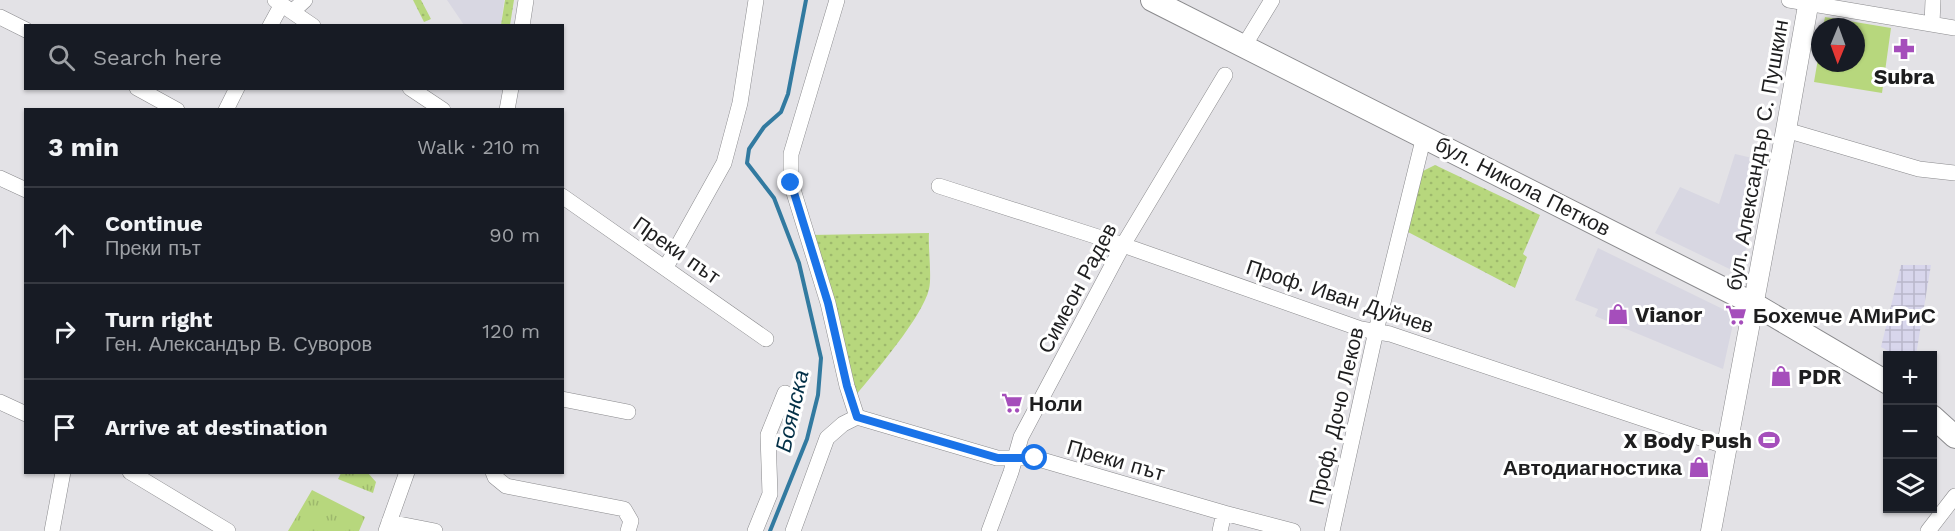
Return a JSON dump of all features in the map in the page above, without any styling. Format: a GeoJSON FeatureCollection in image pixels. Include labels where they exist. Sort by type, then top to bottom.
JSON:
{"type":"FeatureCollection","features":[{"type":"Feature","properties":{"kind":"highway","name":"бул. Никола Петков"},"geometry":{"type":"LineString","coordinates":[[1152,0],[1754,304],[1883,380]]}},
{"type":"Feature","properties":{"kind":"highway"},"geometry":{"type":"LineString","coordinates":[[1937,421],[1955,437]]}},
{"type":"Feature","properties":{"kind":"main road","name":"бул. Александър С. Пушкин"},"geometry":{"type":"LineString","coordinates":[[1711,531],[1809,2]]}},
{"type":"Feature","properties":{"kind":"street"},"geometry":{"type":"LineString","coordinates":[[271,24],[283,5],[305,0]]}},
{"type":"Feature","properties":{"kind":"street"},"geometry":{"type":"LineString","coordinates":[[522,24],[526,0]]}},
{"type":"Feature","properties":{"kind":"street"},"geometry":{"type":"LineString","coordinates":[[666,267],[724,163],[740,103],[756,0]]}},
{"type":"Feature","properties":{"kind":"street"},"geometry":{"type":"LineString","coordinates":[[794,531],[827,438],[843,424],[857,417],[847,386],[828,303],[791,183],[790,169],[791,154],[837,0]]}},
{"type":"Feature","properties":{"kind":"street"},"geometry":{"type":"LineString","coordinates":[[1244,46],[1272,0]]}},
{"type":"Feature","properties":{"kind":"street"},"geometry":{"type":"LineString","coordinates":[[1789,0],[1955,28]]}},
{"type":"Feature","properties":{"kind":"street"},"geometry":{"type":"LineString","coordinates":[[1932,24],[1933,0]]}},
{"type":"Feature","properties":{"kind":"street"},"geometry":{"type":"LineString","coordinates":[[283,5],[310,24]]}},
{"type":"Feature","properties":{"kind":"street"},"geometry":{"type":"LineString","coordinates":[[0,17],[24,29]]}},
{"type":"Feature","properties":{"kind":"street","name":"Симеон Радев"},"geometry":{"type":"LineString","coordinates":[[989,531],[1021,437],[1123,245],[1225,75]]}},
{"type":"Feature","properties":{"kind":"street"},"geometry":{"type":"LineString","coordinates":[[141,90],[173,108]]}},
{"type":"Feature","properties":{"kind":"street"},"geometry":{"type":"LineString","coordinates":[[227,108],[236,90]]}},
{"type":"Feature","properties":{"kind":"street"},"geometry":{"type":"LineString","coordinates":[[413,90],[440,108]]}},
{"type":"Feature","properties":{"kind":"street"},"geometry":{"type":"LineString","coordinates":[[507,108],[511,90]]}},
{"type":"Feature","properties":{"kind":"street"},"geometry":{"type":"LineString","coordinates":[[1786,130],[1919,169],[1955,173]]}},
{"type":"Feature","properties":{"kind":"street","name":"Проф. Дочо Леков"},"geometry":{"type":"LineString","coordinates":[[1332,531],[1376,332],[1424,136]]}},
{"type":"Feature","properties":{"kind":"street"},"geometry":{"type":"LineString","coordinates":[[0,178],[24,189]]}},
{"type":"Feature","properties":{"kind":"street","name":"Проф. Иван Дуйчев"},"geometry":{"type":"LineString","coordinates":[[939,186],[1123,245],[1361,328],[1390,334],[1727,447]]}},
{"type":"Feature","properties":{"kind":"street","name":"Преки път"},"geometry":{"type":"LineString","coordinates":[[564,196],[766,339]]}},
{"type":"Feature","properties":{"kind":"street"},"geometry":{"type":"LineString","coordinates":[[755,531],[770,494],[768,435],[785,393]]}},
{"type":"Feature","properties":{"kind":"street"},"geometry":{"type":"LineString","coordinates":[[564,399],[628,412]]}},
{"type":"Feature","properties":{"kind":"street"},"geometry":{"type":"LineString","coordinates":[[0,402],[24,413]]}},
{"type":"Feature","properties":{"kind":"street","name":"Преки път"},"geometry":{"type":"LineString","coordinates":[[857,417],[998,458],[1035,458],[1293,531]]}},
{"type":"Feature","properties":{"kind":"street"},"geometry":{"type":"LineString","coordinates":[[52,531],[63,474]]}},
{"type":"Feature","properties":{"kind":"street"},"geometry":{"type":"LineString","coordinates":[[133,474],[228,531]]}},
{"type":"Feature","properties":{"kind":"street"},"geometry":{"type":"LineString","coordinates":[[406,474],[387,526],[435,531]]}},
{"type":"Feature","properties":{"kind":"street"},"geometry":{"type":"LineString","coordinates":[[494,474],[506,486],[624,510],[631,521],[628,531]]}},
{"type":"Feature","properties":{"kind":"street"},"geometry":{"type":"LineString","coordinates":[[1929,531],[1955,496]]}},
{"type":"Feature","properties":{"kind":"street"},"geometry":{"type":"LineString","coordinates":[[1221,531],[1224,513]]}},
{"type":"Feature","properties":{"kind":"shaded area"},"geometry":{"type":"Polygon","coordinates":[[[447,0],[504,0],[501,24],[463,24],[447,0]]]}},
{"type":"Feature","properties":{"kind":"shaded area"},"geometry":{"type":"Polygon","coordinates":[[[1735,154],[1761,160],[1742,275],[1655,233],[1680,187],[1719,204],[1735,154]]]}},
{"type":"Feature","properties":{"kind":"shaded area"},"geometry":{"type":"Polygon","coordinates":[[[1598,248],[1735,315],[1723,369],[1595,316],[1598,309],[1575,300],[1598,248]]]}},
{"type":"Feature","properties":{"kind":"shaded area"},"geometry":{"type":"Polygon","coordinates":[[[1901,265],[1931,265],[1917,351],[1888,351],[1881,347],[1901,265]]]}},
{"type":"Feature","properties":{"kind":"green space"},"geometry":{"type":"Polygon","coordinates":[[[413,0],[421,0],[431,19],[424,22],[413,0]]]}},
{"type":"Feature","properties":{"kind":"green space"},"geometry":{"type":"Polygon","coordinates":[[[505,0],[514,0],[510,24],[501,24],[505,0]]]}},
{"type":"Feature","properties":{"kind":"green space"},"geometry":{"type":"Polygon","coordinates":[[[1865,24],[1891,28],[1882,93],[1814,82],[1816,72],[1865,72],[1865,24]]]}},
{"type":"Feature","properties":{"kind":"green space"},"geometry":{"type":"Polygon","coordinates":[[[1435,165],[1540,215],[1523,254],[1527,257],[1515,288],[1408,232],[1423,171],[1435,165]]]}},
{"type":"Feature","properties":{"kind":"green space"},"geometry":{"type":"Polygon","coordinates":[[[929,233],[930,284],[925,300],[897,343],[856,395],[810,235],[929,233]]]}},
{"type":"Feature","properties":{"kind":"green space"},"geometry":{"type":"Polygon","coordinates":[[[340,474],[369,474],[376,482],[373,493],[338,479],[340,474]]]}},
{"type":"Feature","properties":{"kind":"green space"},"geometry":{"type":"Polygon","coordinates":[[[312,490],[365,517],[359,531],[288,531],[312,490]]]}},
{"type":"Feature","properties":{"kind":"waterway","name":"Боянска"},"geometry":{"type":"LineString","coordinates":[[770,531],[807,439],[818,395],[821,358],[799,263],[774,198],[747,163],[749,149],[764,127],[781,112],[788,94],[806,0]]}},
{"type":"Feature","properties":{"kind":"place","name":"Subra"},"geometry":{"type":"Point","coordinates":[1904,49]}},
{"type":"Feature","properties":{"kind":"place","name":"Vianor"},"geometry":{"type":"Point","coordinates":[1618,314]}},
{"type":"Feature","properties":{"kind":"place","name":"Бохемче АМиРиС"},"geometry":{"type":"Point","coordinates":[1736,315]}},
{"type":"Feature","properties":{"kind":"place","name":"PDR"},"geometry":{"type":"Point","coordinates":[1781,376]}},
{"type":"Feature","properties":{"kind":"place","name":"Ноли"},"geometry":{"type":"Point","coordinates":[1012,403]}},
{"type":"Feature","properties":{"kind":"place","name":"X Body Push"},"geometry":{"type":"Point","coordinates":[1769,440]}},
{"type":"Feature","properties":{"kind":"place","name":"Автодиагностика"},"geometry":{"type":"Point","coordinates":[1699,467]}},
{"type":"Feature","properties":{"kind":"route"},"geometry":{"type":"LineString","coordinates":[[791,183],[828,303],[847,386],[857,417],[998,458],[1035,458]]}}]}
